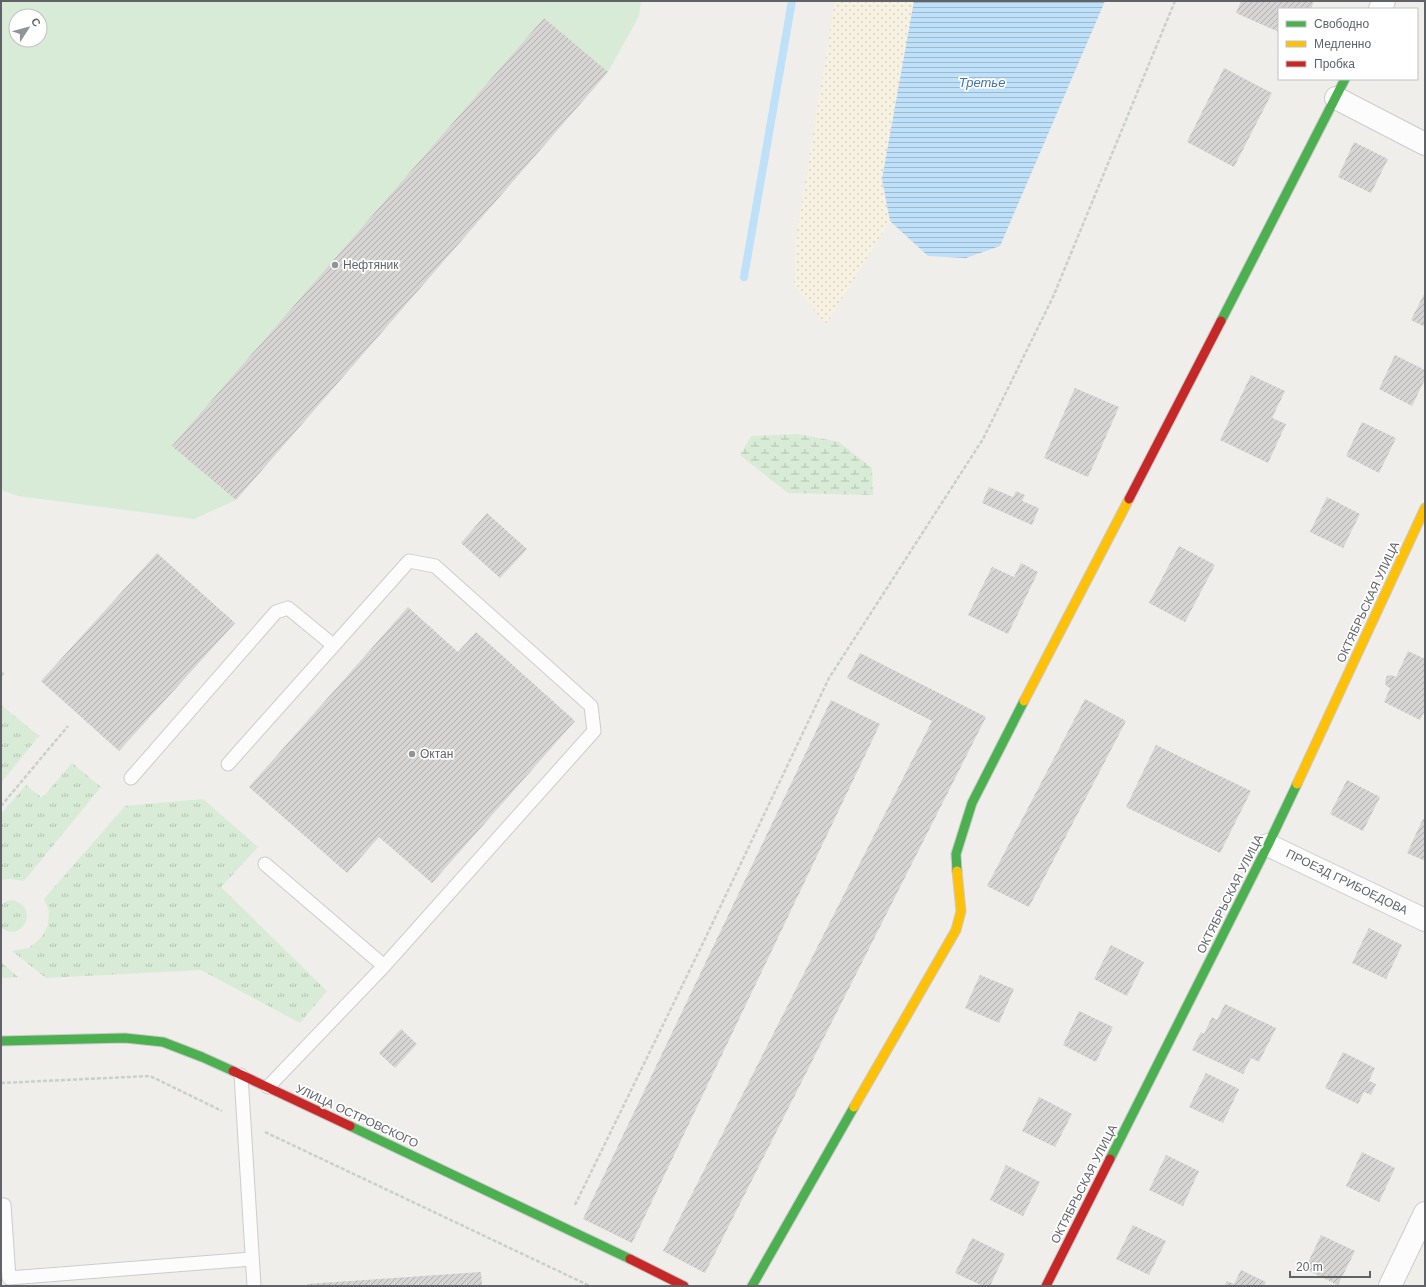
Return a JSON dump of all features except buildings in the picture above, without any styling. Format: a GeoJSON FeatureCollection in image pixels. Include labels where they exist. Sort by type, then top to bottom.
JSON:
{"type":"FeatureCollection","features":[{"type":"Feature","properties":{"kind":"street"},"geometry":{"type":"LineString","coordinates":[[752,1286],[956,930],[961,911],[956,854],[972,803],[1340,88],[1425,144]]}},
{"type":"Feature","properties":{"kind":"street","name":"ОКТЯБРЬСКАЯ УЛИЦА"},"geometry":{"type":"LineString","coordinates":[[1046,1286],[1268,845],[1425,508]]}},
{"type":"Feature","properties":{"kind":"street","name":"ПРОЕЗД ГРИБОЕДОВА"},"geometry":{"type":"LineString","coordinates":[[1268,845],[1425,920]]}},
{"type":"Feature","properties":{"kind":"street","name":"УЛИЦА ОСТРОВСКОГО"},"geometry":{"type":"LineString","coordinates":[[1,1041],[125,1038],[163,1042],[202,1057],[268,1087],[564,1227],[684,1286]]}},
{"type":"Feature","properties":{"kind":"street"},"geometry":{"type":"LineString","coordinates":[[1390,1286],[1425,1213]]}},
{"type":"Feature","properties":{"kind":"lane"},"geometry":{"type":"LineString","coordinates":[[228,764],[409,561],[435,566],[591,706],[594,731],[384,966],[268,1087]]}},
{"type":"Feature","properties":{"kind":"lane"},"geometry":{"type":"LineString","coordinates":[[131,778],[276,612],[288,608],[333,645]]}},
{"type":"Feature","properties":{"kind":"lane"},"geometry":{"type":"LineString","coordinates":[[264,864],[384,966]]}},
{"type":"Feature","properties":{"kind":"lane"},"geometry":{"type":"LineString","coordinates":[[240,1075],[254,1286]]}},
{"type":"Feature","properties":{"kind":"lane"},"geometry":{"type":"LineString","coordinates":[[1,1205],[4,1205],[9,1282],[252,1259]]}},
{"type":"Feature","properties":{"kind":"path"},"geometry":{"type":"LineString","coordinates":[[564,1227],[704,941],[829,678],[983,439],[1053,298],[1174,1]]}},
{"type":"Feature","properties":{"kind":"path"},"geometry":{"type":"LineString","coordinates":[[1,676],[4,672]]}},
{"type":"Feature","properties":{"kind":"path"},"geometry":{"type":"LineString","coordinates":[[1,806],[68,726]]}},
{"type":"Feature","properties":{"kind":"path"},"geometry":{"type":"LineString","coordinates":[[1,1084],[150,1076],[243,1122],[590,1286]]}},
{"type":"Feature","properties":{"kind":"green space"},"geometry":{"type":"Polygon","coordinates":[[[1,1],[641,1],[639,16],[608,72],[236,500],[194,519],[18,496],[1,490],[1,1]]]}},
{"type":"Feature","properties":{"kind":"green space"},"geometry":{"type":"Polygon","coordinates":[[[798,434],[839,442],[872,468],[873,495],[788,493],[740,455],[751,436],[798,434]]]}},
{"type":"Feature","properties":{"kind":"green space"},"geometry":{"type":"Polygon","coordinates":[[[1,705],[39,736],[1,783],[1,705]]]}},
{"type":"Feature","properties":{"kind":"green space"},"geometry":{"type":"Polygon","coordinates":[[[72,763],[101,787],[24,881],[11,879],[1,880],[1,814],[26,785],[42,798],[72,763]]]}},
{"type":"Feature","properties":{"kind":"green space"},"geometry":{"type":"Polygon","coordinates":[[[203,799],[258,847],[221,887],[327,991],[300,1023],[201,970],[46,978],[12,951],[29,948],[42,937],[48,925],[49,911],[44,899],[125,806],[203,799]]]}},
{"type":"Feature","properties":{"kind":"green space"},"geometry":{"type":"Polygon","coordinates":[[[12,900],[21,904],[25,909],[27,916],[21,928],[16,931],[9,931],[1,927],[1,905],[12,900]]]}},
{"type":"Feature","properties":{"kind":"green space"},"geometry":{"type":"Polygon","coordinates":[[[1,962],[18,977],[1,978],[1,962]]]}},
{"type":"Feature","properties":{"kind":"sand"},"geometry":{"type":"Polygon","coordinates":[[[835,1],[914,1],[882,179],[890,221],[826,325],[794,285],[796,238],[835,1]]]}},
{"type":"Feature","properties":{"kind":"water","name":"Третье"},"geometry":{"type":"Polygon","coordinates":[[[914,1],[1105,1],[1000,246],[966,258],[928,256],[890,221],[882,179],[914,1]]]}},
{"type":"Feature","properties":{"kind":"waterway"},"geometry":{"type":"LineString","coordinates":[[744,277],[792,1]]}},
{"type":"Feature","properties":{"kind":"traffic: fast"},"geometry":{"type":"LineString","coordinates":[[1221,321],[1344,80]]}},
{"type":"Feature","properties":{"kind":"traffic: fast"},"geometry":{"type":"LineString","coordinates":[[957,871],[956,854],[972,803],[1024,701]]}},
{"type":"Feature","properties":{"kind":"traffic: fast"},"geometry":{"type":"LineString","coordinates":[[1110,1159],[1268,845],[1297,784]]}},
{"type":"Feature","properties":{"kind":"traffic: fast"},"geometry":{"type":"LineString","coordinates":[[1,1041],[125,1038],[163,1042],[233,1071]]}},
{"type":"Feature","properties":{"kind":"traffic: fast"},"geometry":{"type":"LineString","coordinates":[[752,1286],[854,1107]]}},
{"type":"Feature","properties":{"kind":"traffic: fast"},"geometry":{"type":"LineString","coordinates":[[350,1126],[630,1259]]}},
{"type":"Feature","properties":{"kind":"traffic: slow"},"geometry":{"type":"LineString","coordinates":[[1024,701],[1129,499]]}},
{"type":"Feature","properties":{"kind":"traffic: slow"},"geometry":{"type":"LineString","coordinates":[[1297,784],[1425,508]]}},
{"type":"Feature","properties":{"kind":"traffic: slow"},"geometry":{"type":"LineString","coordinates":[[854,1107],[956,930],[961,911],[957,871]]}},
{"type":"Feature","properties":{"kind":"traffic: jam"},"geometry":{"type":"LineString","coordinates":[[1129,499],[1221,321]]}},
{"type":"Feature","properties":{"kind":"traffic: jam"},"geometry":{"type":"LineString","coordinates":[[233,1071],[350,1126]]}},
{"type":"Feature","properties":{"kind":"traffic: jam"},"geometry":{"type":"LineString","coordinates":[[1046,1286],[1110,1159]]}},
{"type":"Feature","properties":{"kind":"traffic: jam"},"geometry":{"type":"LineString","coordinates":[[630,1259],[684,1286]]}},
{"type":"Feature","properties":{"kind":"place","name":"Нефтяник"},"geometry":{"type":"Point","coordinates":[335,265]}},
{"type":"Feature","properties":{"kind":"place","name":"Октан"},"geometry":{"type":"Point","coordinates":[412,754]}}]}
